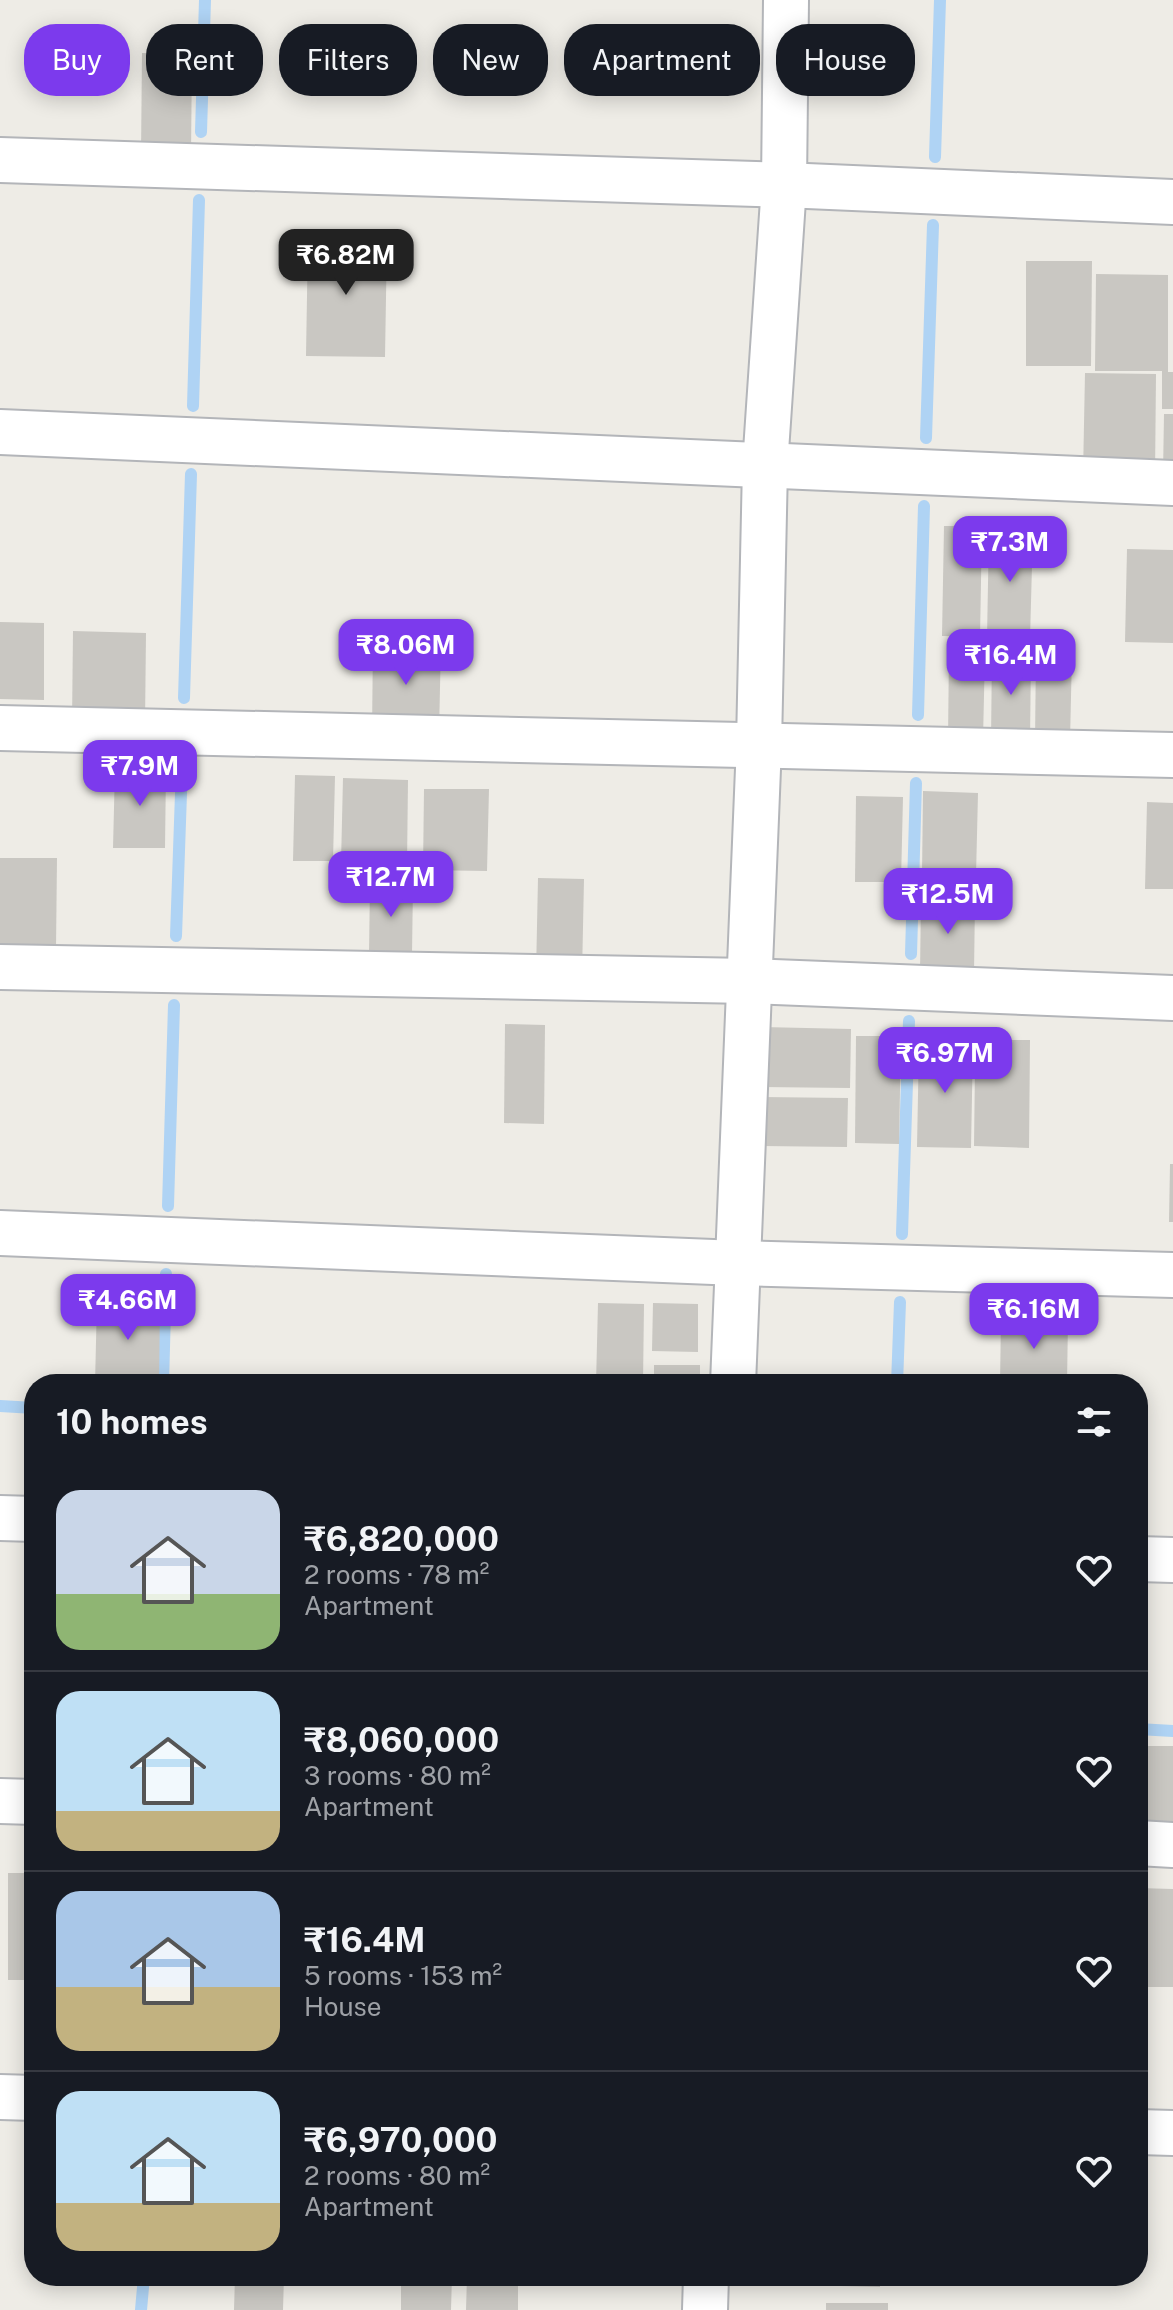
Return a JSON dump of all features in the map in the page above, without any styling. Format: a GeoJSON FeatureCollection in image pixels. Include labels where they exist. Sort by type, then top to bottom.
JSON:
{"type":"FeatureCollection","features":[{"type":"Feature","properties":{"kind":"street"},"geometry":{"type":"LineString","coordinates":[[733,1374],[759,744],[765,466],[784,185],[786,0]]}},
{"type":"Feature","properties":{"kind":"street"},"geometry":{"type":"LineString","coordinates":[[0,160],[784,185],[1173,202]]}},
{"type":"Feature","properties":{"kind":"street"},"geometry":{"type":"LineString","coordinates":[[0,432],[1173,483]]}},
{"type":"Feature","properties":{"kind":"street"},"geometry":{"type":"LineString","coordinates":[[0,728],[1173,755]]}},
{"type":"Feature","properties":{"kind":"street"},"geometry":{"type":"LineString","coordinates":[[0,967],[749,981],[1173,998]]}},
{"type":"Feature","properties":{"kind":"street"},"geometry":{"type":"LineString","coordinates":[[0,1233],[738,1263],[1173,1275]]}},
{"type":"Feature","properties":{"kind":"street"},"geometry":{"type":"LineString","coordinates":[[0,1518],[24,1519]]}},
{"type":"Feature","properties":{"kind":"street"},"geometry":{"type":"LineString","coordinates":[[1148,1559],[1173,1560]]}},
{"type":"Feature","properties":{"kind":"street"},"geometry":{"type":"LineString","coordinates":[[0,1801],[24,1802]]}},
{"type":"Feature","properties":{"kind":"street"},"geometry":{"type":"LineString","coordinates":[[1148,1844],[1173,1845]]}},
{"type":"Feature","properties":{"kind":"street"},"geometry":{"type":"LineString","coordinates":[[0,2097],[24,2098]]}},
{"type":"Feature","properties":{"kind":"street"},"geometry":{"type":"LineString","coordinates":[[1148,2132],[1173,2133]]}},
{"type":"Feature","properties":{"kind":"street"},"geometry":{"type":"LineString","coordinates":[[705,2310],[706,2286]]}},
{"type":"Feature","properties":{"kind":"building"},"geometry":{"type":"Polygon","coordinates":[[[142,53],[146,53],[146,96],[192,96],[191,155],[141,154],[142,53]]]}},
{"type":"Feature","properties":{"kind":"building"},"geometry":{"type":"Polygon","coordinates":[[[308,237],[387,238],[385,357],[306,356],[308,237]]]}},
{"type":"Feature","properties":{"kind":"building"},"geometry":{"type":"Polygon","coordinates":[[[1026,261],[1092,261],[1091,366],[1026,366],[1026,261]]]}},
{"type":"Feature","properties":{"kind":"building"},"geometry":{"type":"Polygon","coordinates":[[[1096,274],[1168,275],[1168,372],[1173,372],[1173,409],[1162,409],[1162,371],[1095,371],[1096,274]]]}},
{"type":"Feature","properties":{"kind":"building"},"geometry":{"type":"Polygon","coordinates":[[[1085,373],[1156,374],[1155,477],[1083,475],[1085,373]]]}},
{"type":"Feature","properties":{"kind":"building"},"geometry":{"type":"Polygon","coordinates":[[[1164,414],[1173,414],[1173,474],[1163,474],[1164,414]]]}},
{"type":"Feature","properties":{"kind":"building"},"geometry":{"type":"Polygon","coordinates":[[[944,526],[982,526],[980,637],[942,636],[944,526]]]}},
{"type":"Feature","properties":{"kind":"building"},"geometry":{"type":"Polygon","coordinates":[[[989,529],[1033,529],[1030,639],[987,638],[989,529]]]}},
{"type":"Feature","properties":{"kind":"building"},"geometry":{"type":"Polygon","coordinates":[[[1127,549],[1173,550],[1173,643],[1125,642],[1127,549]]]}},
{"type":"Feature","properties":{"kind":"building"},"geometry":{"type":"Polygon","coordinates":[[[0,622],[44,623],[44,700],[0,699],[0,622]]]}},
{"type":"Feature","properties":{"kind":"building"},"geometry":{"type":"Polygon","coordinates":[[[73,631],[146,633],[145,724],[72,723],[73,631]]]}},
{"type":"Feature","properties":{"kind":"building"},"geometry":{"type":"Polygon","coordinates":[[[373,641],[441,642],[439,733],[372,732],[373,641]]]}},
{"type":"Feature","properties":{"kind":"building"},"geometry":{"type":"Polygon","coordinates":[[[949,651],[985,652],[983,739],[948,739],[949,651]]]}},
{"type":"Feature","properties":{"kind":"building"},"geometry":{"type":"Polygon","coordinates":[[[992,653],[1031,654],[1030,741],[991,740],[992,653]]]}},
{"type":"Feature","properties":{"kind":"building"},"geometry":{"type":"Polygon","coordinates":[[[1036,653],[1072,653],[1070,741],[1035,741],[1036,653]]]}},
{"type":"Feature","properties":{"kind":"building"},"geometry":{"type":"Polygon","coordinates":[[[115,768],[166,769],[165,848],[113,848],[115,768]]]}},
{"type":"Feature","properties":{"kind":"building"},"geometry":{"type":"Polygon","coordinates":[[[295,775],[335,776],[333,861],[293,861],[295,775]]]}},
{"type":"Feature","properties":{"kind":"building"},"geometry":{"type":"Polygon","coordinates":[[[343,778],[408,780],[407,865],[341,863],[343,778]]]}},
{"type":"Feature","properties":{"kind":"building"},"geometry":{"type":"Polygon","coordinates":[[[424,789],[489,789],[487,871],[423,870],[424,789]]]}},
{"type":"Feature","properties":{"kind":"building"},"geometry":{"type":"Polygon","coordinates":[[[923,791],[978,793],[976,876],[922,876],[923,791]]]}},
{"type":"Feature","properties":{"kind":"building"},"geometry":{"type":"Polygon","coordinates":[[[856,796],[903,797],[901,882],[855,882],[856,796]]]}},
{"type":"Feature","properties":{"kind":"building"},"geometry":{"type":"Polygon","coordinates":[[[1147,802],[1173,803],[1173,889],[1145,889],[1147,802]]]}},
{"type":"Feature","properties":{"kind":"building"},"geometry":{"type":"Polygon","coordinates":[[[0,858],[57,858],[56,949],[0,949],[0,858]]]}},
{"type":"Feature","properties":{"kind":"building"},"geometry":{"type":"Polygon","coordinates":[[[538,878],[584,879],[582,975],[536,974],[538,878]]]}},
{"type":"Feature","properties":{"kind":"building"},"geometry":{"type":"Polygon","coordinates":[[[370,884],[413,884],[412,954],[369,954],[370,884]]]}},
{"type":"Feature","properties":{"kind":"building"},"geometry":{"type":"Polygon","coordinates":[[[921,900],[975,900],[974,973],[920,973],[921,900]]]}},
{"type":"Feature","properties":{"kind":"building"},"geometry":{"type":"Polygon","coordinates":[[[505,1024],[545,1025],[544,1124],[504,1123],[505,1024]]]}},
{"type":"Feature","properties":{"kind":"building"},"geometry":{"type":"Polygon","coordinates":[[[761,1027],[851,1029],[850,1088],[760,1087],[761,1027]]]}},
{"type":"Feature","properties":{"kind":"building"},"geometry":{"type":"Polygon","coordinates":[[[856,1036],[901,1036],[899,1144],[855,1143],[856,1036]]]}},
{"type":"Feature","properties":{"kind":"building"},"geometry":{"type":"Polygon","coordinates":[[[993,1040],[1030,1040],[1029,1148],[974,1146],[975,1067],[992,1068],[993,1040]]]}},
{"type":"Feature","properties":{"kind":"building"},"geometry":{"type":"Polygon","coordinates":[[[919,1043],[973,1043],[971,1148],[917,1147],[919,1043]]]}},
{"type":"Feature","properties":{"kind":"building"},"geometry":{"type":"Polygon","coordinates":[[[759,1097],[848,1098],[847,1147],[758,1146],[759,1097]]]}},
{"type":"Feature","properties":{"kind":"building"},"geometry":{"type":"Polygon","coordinates":[[[1170,1164],[1173,1164],[1173,1222],[1169,1222],[1170,1164]]]}},
{"type":"Feature","properties":{"kind":"building"},"geometry":{"type":"Polygon","coordinates":[[[97,1300],[160,1301],[159,1374],[95,1374],[97,1300]]]}},
{"type":"Feature","properties":{"kind":"building"},"geometry":{"type":"Polygon","coordinates":[[[598,1303],[644,1304],[643,1374],[596,1374],[598,1303]]]}},
{"type":"Feature","properties":{"kind":"building"},"geometry":{"type":"Polygon","coordinates":[[[653,1303],[698,1304],[698,1352],[652,1351],[653,1303]]]}},
{"type":"Feature","properties":{"kind":"building"},"geometry":{"type":"Polygon","coordinates":[[[1001,1318],[1068,1319],[1067,1374],[1000,1374],[1001,1318]]]}},
{"type":"Feature","properties":{"kind":"building"},"geometry":{"type":"Polygon","coordinates":[[[654,1365],[700,1365],[700,1374],[654,1374],[654,1365]]]}},
{"type":"Feature","properties":{"kind":"building"},"geometry":{"type":"Polygon","coordinates":[[[1148,1746],[1173,1746],[1173,1827],[1148,1826],[1148,1746]]]}},
{"type":"Feature","properties":{"kind":"building"},"geometry":{"type":"Polygon","coordinates":[[[8,1873],[24,1873],[24,1980],[8,1980],[8,1873]]]}},
{"type":"Feature","properties":{"kind":"building"},"geometry":{"type":"Polygon","coordinates":[[[1148,1888],[1173,1889],[1173,1987],[1148,1987],[1148,1888]]]}},
{"type":"Feature","properties":{"kind":"building"},"geometry":{"type":"Polygon","coordinates":[[[235,2286],[284,2286],[283,2310],[234,2310],[235,2286]]]}},
{"type":"Feature","properties":{"kind":"building"},"geometry":{"type":"Polygon","coordinates":[[[401,2286],[452,2286],[451,2310],[401,2310],[401,2286]]]}},
{"type":"Feature","properties":{"kind":"building"},"geometry":{"type":"Polygon","coordinates":[[[467,2286],[518,2286],[518,2310],[466,2310],[467,2286]]]}},
{"type":"Feature","properties":{"kind":"building"},"geometry":{"type":"Polygon","coordinates":[[[826,2303],[888,2303],[888,2310],[826,2310],[826,2303]]]}},
{"type":"Feature","properties":{"kind":"waterway"},"geometry":{"type":"LineString","coordinates":[[201,132],[205,0]]}},
{"type":"Feature","properties":{"kind":"waterway"},"geometry":{"type":"LineString","coordinates":[[935,157],[940,0]]}},
{"type":"Feature","properties":{"kind":"waterway"},"geometry":{"type":"LineString","coordinates":[[193,406],[199,200]]}},
{"type":"Feature","properties":{"kind":"waterway"},"geometry":{"type":"LineString","coordinates":[[926,438],[933,225]]}},
{"type":"Feature","properties":{"kind":"waterway"},"geometry":{"type":"LineString","coordinates":[[184,698],[191,474]]}},
{"type":"Feature","properties":{"kind":"waterway"},"geometry":{"type":"LineString","coordinates":[[918,715],[924,506]]}},
{"type":"Feature","properties":{"kind":"waterway"},"geometry":{"type":"LineString","coordinates":[[176,936],[182,765]]}},
{"type":"Feature","properties":{"kind":"waterway"},"geometry":{"type":"LineString","coordinates":[[911,954],[916,783]]}},
{"type":"Feature","properties":{"kind":"waterway"},"geometry":{"type":"LineString","coordinates":[[168,1206],[174,1005]]}},
{"type":"Feature","properties":{"kind":"waterway"},"geometry":{"type":"LineString","coordinates":[[902,1234],[909,1021]]}},
{"type":"Feature","properties":{"kind":"waterway"},"geometry":{"type":"LineString","coordinates":[[163,1374],[166,1274]]}},
{"type":"Feature","properties":{"kind":"waterway"},"geometry":{"type":"LineString","coordinates":[[897,1374],[900,1302]]}},
{"type":"Feature","properties":{"kind":"waterway"},"geometry":{"type":"LineString","coordinates":[[0,1406],[24,1407]]}},
{"type":"Feature","properties":{"kind":"waterway"},"geometry":{"type":"LineString","coordinates":[[1148,1730],[1173,1731]]}},
{"type":"Feature","properties":{"kind":"waterway"},"geometry":{"type":"LineString","coordinates":[[141,2310],[143,2286]]}}]}
